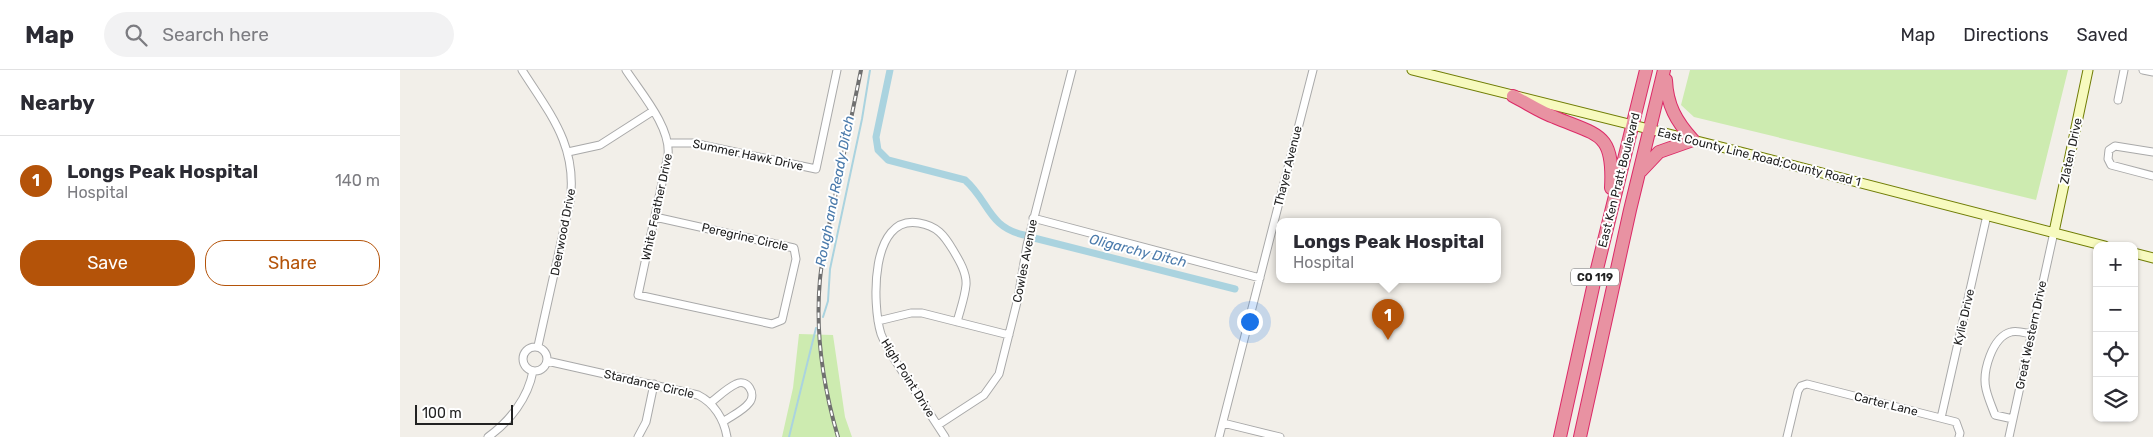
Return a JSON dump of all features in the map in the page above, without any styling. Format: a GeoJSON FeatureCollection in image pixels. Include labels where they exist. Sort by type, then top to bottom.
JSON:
{"type":"FeatureCollection","features":[{"type":"Feature","properties":{"kind":"highway","name":"East Ken Pratt Boulevard"},"geometry":{"type":"LineString","coordinates":[[1560,437],[1609,219],[1646,70]]}},
{"type":"Feature","properties":{"kind":"highway"},"geometry":{"type":"LineString","coordinates":[[1639,174],[1659,152],[1693,140],[1680,126],[1672,111],[1668,99],[1665,70]]}},
{"type":"Feature","properties":{"kind":"highway","name":"East Ken Pratt Boulevard"},"geometry":{"type":"LineString","coordinates":[[1580,437],[1639,174],[1665,70]]}},
{"type":"Feature","properties":{"kind":"highway"},"geometry":{"type":"LineString","coordinates":[[1513,96],[1553,117],[1594,133],[1604,143],[1610,154],[1612,170],[1609,219]]}},
{"type":"Feature","properties":{"kind":"main road","name":"East County Line Road;County Road 1"},"geometry":{"type":"LineString","coordinates":[[1412,70],[2093,243]]}},
{"type":"Feature","properties":{"kind":"main road","name":"Zlaten Drive"},"geometry":{"type":"LineString","coordinates":[[2054,232],[2088,70]]}},
{"type":"Feature","properties":{"kind":"main road"},"geometry":{"type":"LineString","coordinates":[[2138,254],[2153,258]]}},
{"type":"Feature","properties":{"kind":"street","name":"Deerwood Drive"},"geometry":{"type":"LineString","coordinates":[[522,70],[558,125],[568,152],[573,177],[570,202],[538,346]]}},
{"type":"Feature","properties":{"kind":"street","name":"White Feather Drive"},"geometry":{"type":"LineString","coordinates":[[626,70],[653,111],[669,143],[638,295]]}},
{"type":"Feature","properties":{"kind":"street","name":"Summer Hawk Drive"},"geometry":{"type":"LineString","coordinates":[[669,143],[693,143],[816,169],[837,70]]}},
{"type":"Feature","properties":{"kind":"street","name":"Cowles Avenue"},"geometry":{"type":"LineString","coordinates":[[938,425],[984,395],[993,385],[999,374],[1018,298],[1027,245],[1072,70]]}},
{"type":"Feature","properties":{"kind":"street","name":"Thayer Avenue"},"geometry":{"type":"LineString","coordinates":[[1219,437],[1312,70]]}},
{"type":"Feature","properties":{"kind":"street"},"geometry":{"type":"LineString","coordinates":[[2118,100],[2124,70]]}},
{"type":"Feature","properties":{"kind":"street"},"geometry":{"type":"LineString","coordinates":[[2142,70],[2153,72]]}},
{"type":"Feature","properties":{"kind":"street"},"geometry":{"type":"LineString","coordinates":[[568,152],[600,145],[653,111]]}},
{"type":"Feature","properties":{"kind":"street"},"geometry":{"type":"LineString","coordinates":[[2153,152],[2115,146],[2109,150],[2108,159],[2111,165],[2153,176]]}},
{"type":"Feature","properties":{"kind":"street","name":"Kylie Drive"},"geometry":{"type":"LineString","coordinates":[[1941,418],[1987,215]]}},
{"type":"Feature","properties":{"kind":"street","name":"Peregrine Circle"},"geometry":{"type":"LineString","coordinates":[[638,295],[773,324],[781,321],[783,318],[796,259],[794,248],[655,217]]}},
{"type":"Feature","properties":{"kind":"street"},"geometry":{"type":"LineString","coordinates":[[1034,218],[1260,278]]}},
{"type":"Feature","properties":{"kind":"street","name":"High Point Drive"},"geometry":{"type":"LineString","coordinates":[[945,437],[889,351],[878,322],[875,297],[882,251],[885,239],[894,229],[904,224],[916,222],[936,229],[943,235],[965,274],[966,285],[957,322]]}},
{"type":"Feature","properties":{"kind":"street","name":"Great Western Drive"},"geometry":{"type":"LineString","coordinates":[[2009,437],[2030,334],[2054,232]]}},
{"type":"Feature","properties":{"kind":"street"},"geometry":{"type":"LineString","coordinates":[[878,322],[911,313],[922,313],[1009,335]]}},
{"type":"Feature","properties":{"kind":"street"},"geometry":{"type":"LineString","coordinates":[[2013,419],[1995,415],[1986,388],[1987,370],[1994,347],[2002,336],[2012,331],[2030,334]]}},
{"type":"Feature","properties":{"kind":"street"},"geometry":{"type":"LineString","coordinates":[[538,346],[544,350],[547,361],[542,369],[533,371],[524,365],[523,358],[528,348],[538,346]]}},
{"type":"Feature","properties":{"kind":"street","name":"Stardance Circle"},"geometry":{"type":"LineString","coordinates":[[547,361],[698,395],[710,403],[723,422],[727,437]]}},
{"type":"Feature","properties":{"kind":"street"},"geometry":{"type":"LineString","coordinates":[[488,437],[502,426],[516,409],[528,387],[533,371]]}},
{"type":"Feature","properties":{"kind":"street"},"geometry":{"type":"LineString","coordinates":[[710,403],[738,383],[746,384],[751,389],[752,396],[750,402],[723,422]]}},
{"type":"Feature","properties":{"kind":"street"},"geometry":{"type":"LineString","coordinates":[[638,437],[646,422],[654,384]]}},
{"type":"Feature","properties":{"kind":"street","name":"Carter Lane"},"geometry":{"type":"LineString","coordinates":[[1787,437],[1801,386],[1807,384],[1956,422],[1960,432],[1959,437]]}},
{"type":"Feature","properties":{"kind":"street"},"geometry":{"type":"LineString","coordinates":[[1223,423],[1280,437]]}},
{"type":"Feature","properties":{"kind":"green space"},"geometry":{"type":"Polygon","coordinates":[[[1690,70],[2068,70],[2036,200],[1694,117],[1681,105],[1690,70]]]}},
{"type":"Feature","properties":{"kind":"green space"},"geometry":{"type":"Polygon","coordinates":[[[799,334],[833,335],[845,417],[852,437],[782,437],[793,388],[799,334]]]}},
{"type":"Feature","properties":{"kind":"waterway","name":"Rough and Ready Ditch"},"geometry":{"type":"LineString","coordinates":[[823,317],[828,301],[830,269],[862,119],[870,70]]}},
{"type":"Feature","properties":{"kind":"waterway","name":"Oligarchy Ditch"},"geometry":{"type":"LineString","coordinates":[[890,70],[876,137],[878,150],[888,160],[965,180],[996,220],[1012,231],[1024,235]]}},
{"type":"Feature","properties":{"kind":"waterway","name":"Oligarchy Ditch"},"geometry":{"type":"LineString","coordinates":[[1034,238],[1235,289]]}},
{"type":"Feature","properties":{"kind":"waterway","name":"Rough and Ready Ditch"},"geometry":{"type":"LineString","coordinates":[[789,437],[816,328]]}},
{"type":"Feature","properties":{"kind":"railway"},"geometry":{"type":"LineString","coordinates":[[838,437],[824,379],[819,319],[820,279],[824,248],[861,70]]}},
{"type":"Feature","properties":{"kind":"place","name":"Longs Peak Hospital"},"geometry":{"type":"Point","coordinates":[1388,340]}}]}
